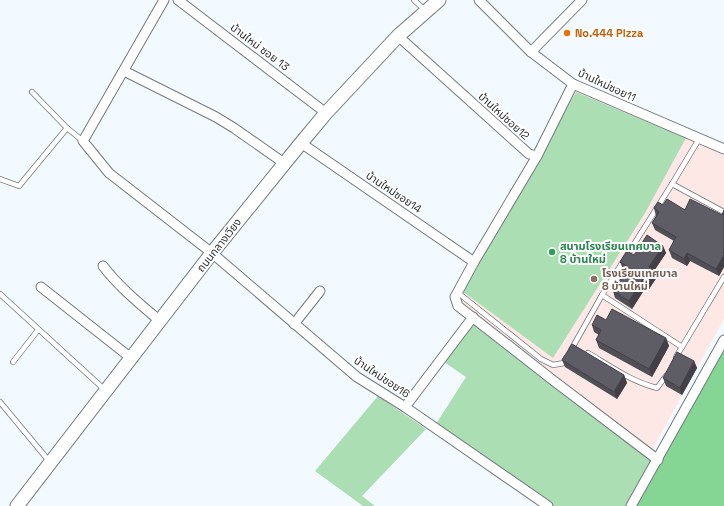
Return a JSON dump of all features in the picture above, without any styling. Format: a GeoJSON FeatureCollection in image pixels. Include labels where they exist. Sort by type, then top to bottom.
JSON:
{"type":"FeatureCollection","features":[{"type":"Feature","properties":{"kind":"main road","name":"ถนนกลางเวียง"},"geometry":{"type":"LineString","coordinates":[[17,506],[212,253],[284,163],[326,113],[398,36],[439,0]]}},
{"type":"Feature","properties":{"kind":"street"},"geometry":{"type":"LineString","coordinates":[[83,141],[164,0]]}},
{"type":"Feature","properties":{"kind":"street","name":"บ้านใหม่ ซอย 13"},"geometry":{"type":"LineString","coordinates":[[178,0],[326,113]]}},
{"type":"Feature","properties":{"kind":"street","name":"บ้านใหม่ซอย11"},"geometry":{"type":"LineString","coordinates":[[479,0],[531,52],[573,84],[724,149]]}},
{"type":"Feature","properties":{"kind":"street"},"geometry":{"type":"LineString","coordinates":[[531,52],[582,0]]}},
{"type":"Feature","properties":{"kind":"street","name":"บ้านใหม่ซอย12"},"geometry":{"type":"LineString","coordinates":[[398,36],[529,154],[537,156],[573,84]]}},
{"type":"Feature","properties":{"kind":"street"},"geometry":{"type":"LineString","coordinates":[[124,71],[216,117],[284,163]]}},
{"type":"Feature","properties":{"kind":"street","name":"บ้านใหม่ซอย16"},"geometry":{"type":"LineString","coordinates":[[83,141],[109,173],[212,253],[357,377],[405,407],[548,506]]}},
{"type":"Feature","properties":{"kind":"street","name":"บ้านใหม่ซอย14"},"geometry":{"type":"LineString","coordinates":[[301,143],[474,262]]}},
{"type":"Feature","properties":{"kind":"street"},"geometry":{"type":"LineString","coordinates":[[537,156],[457,292],[455,297],[458,306],[554,382],[658,460]]}},
{"type":"Feature","properties":{"kind":"street"},"geometry":{"type":"LineString","coordinates":[[103,266],[122,288],[160,321]]}},
{"type":"Feature","properties":{"kind":"street"},"geometry":{"type":"LineString","coordinates":[[41,287],[131,358]]}},
{"type":"Feature","properties":{"kind":"street"},"geometry":{"type":"LineString","coordinates":[[294,324],[320,291]]}},
{"type":"Feature","properties":{"kind":"street"},"geometry":{"type":"LineString","coordinates":[[405,407],[473,317]]}},
{"type":"Feature","properties":{"kind":"street"},"geometry":{"type":"LineString","coordinates":[[631,506],[724,340]]}},
{"type":"Feature","properties":{"kind":"lane"},"geometry":{"type":"LineString","coordinates":[[414,0],[426,12]]}},
{"type":"Feature","properties":{"kind":"lane"},"geometry":{"type":"LineString","coordinates":[[32,92],[67,128],[83,141]]}},
{"type":"Feature","properties":{"kind":"lane"},"geometry":{"type":"LineString","coordinates":[[0,180],[19,186],[67,128]]}},
{"type":"Feature","properties":{"kind":"lane"},"geometry":{"type":"LineString","coordinates":[[457,292],[541,359],[553,365],[564,363],[602,296],[672,184],[698,139]]}},
{"type":"Feature","properties":{"kind":"lane"},"geometry":{"type":"LineString","coordinates":[[672,184],[724,212]]}},
{"type":"Feature","properties":{"kind":"lane"},"geometry":{"type":"LineString","coordinates":[[675,360],[724,277]]}},
{"type":"Feature","properties":{"kind":"lane"},"geometry":{"type":"LineString","coordinates":[[0,294],[106,391]]}},
{"type":"Feature","properties":{"kind":"lane"},"geometry":{"type":"LineString","coordinates":[[602,296],[682,347]]}},
{"type":"Feature","properties":{"kind":"lane"},"geometry":{"type":"LineString","coordinates":[[13,362],[38,330]]}},
{"type":"Feature","properties":{"kind":"lane"},"geometry":{"type":"LineString","coordinates":[[574,346],[649,386],[657,388],[668,373]]}},
{"type":"Feature","properties":{"kind":"lane"},"geometry":{"type":"LineString","coordinates":[[0,402],[50,462]]}},
{"type":"Feature","properties":{"kind":"shaded area","name":"โรงเรียนเทศบาล 8 บ้านใหม่"},"geometry":{"type":"Polygon","coordinates":[[[573,84],[724,149],[724,319],[652,450],[455,297],[573,84]]]}},
{"type":"Feature","properties":{"kind":"green space","name":"สนามโรงเรียนเทศบาล 8 บ้านใหม่"},"geometry":{"type":"Polygon","coordinates":[[[576,92],[686,138],[645,213],[553,358],[462,291],[576,92]]]}},
{"type":"Feature","properties":{"kind":"green space"},"geometry":{"type":"Polygon","coordinates":[[[473,317],[658,460],[631,506],[548,506],[434,427],[466,377],[441,360],[473,317]]]}},
{"type":"Feature","properties":{"kind":"green space"},"geometry":{"type":"Polygon","coordinates":[[[724,340],[724,506],[630,506],[724,340]]]}},
{"type":"Feature","properties":{"kind":"green space"},"geometry":{"type":"Polygon","coordinates":[[[378,396],[426,429],[362,496],[375,506],[363,506],[315,471],[378,396]]]}},
{"type":"Feature","properties":{"kind":"building"},"geometry":{"type":"Polygon","coordinates":[[[667,199],[685,210],[690,199],[722,215],[724,210],[724,255],[716,269],[687,253],[684,259],[669,250],[676,237],[652,223],[659,212],[654,208],[658,202],[663,205],[667,199]]]}},
{"type":"Feature","properties":{"kind":"building"},"geometry":{"type":"Polygon","coordinates":[[[647,235],[663,246],[649,267],[654,270],[646,281],[643,279],[629,301],[613,291],[628,267],[620,262],[627,251],[634,255],[647,235]]]}},
{"type":"Feature","properties":{"kind":"building"},"geometry":{"type":"Polygon","coordinates":[[[612,309],[666,338],[649,369],[596,340],[601,330],[592,325],[597,315],[606,320],[612,309]]]}},
{"type":"Feature","properties":{"kind":"building"},"geometry":{"type":"Polygon","coordinates":[[[572,344],[624,375],[614,392],[562,360],[572,344]]]}},
{"type":"Feature","properties":{"kind":"building"},"geometry":{"type":"Polygon","coordinates":[[[677,352],[694,361],[680,388],[663,378],[677,352]]]}},
{"type":"Feature","properties":{"kind":"place","name":"No.444 Pizza"},"geometry":{"type":"Point","coordinates":[567,33]}},
{"type":"Feature","properties":{"kind":"place","name":"สนามโรงเรียนเทศบาล 8 บ้านใหม่"},"geometry":{"type":"Point","coordinates":[552,252]}},
{"type":"Feature","properties":{"kind":"place","name":"โรงเรียนเทศบาล 8 บ้านใหม่"},"geometry":{"type":"Point","coordinates":[594,279]}}]}
